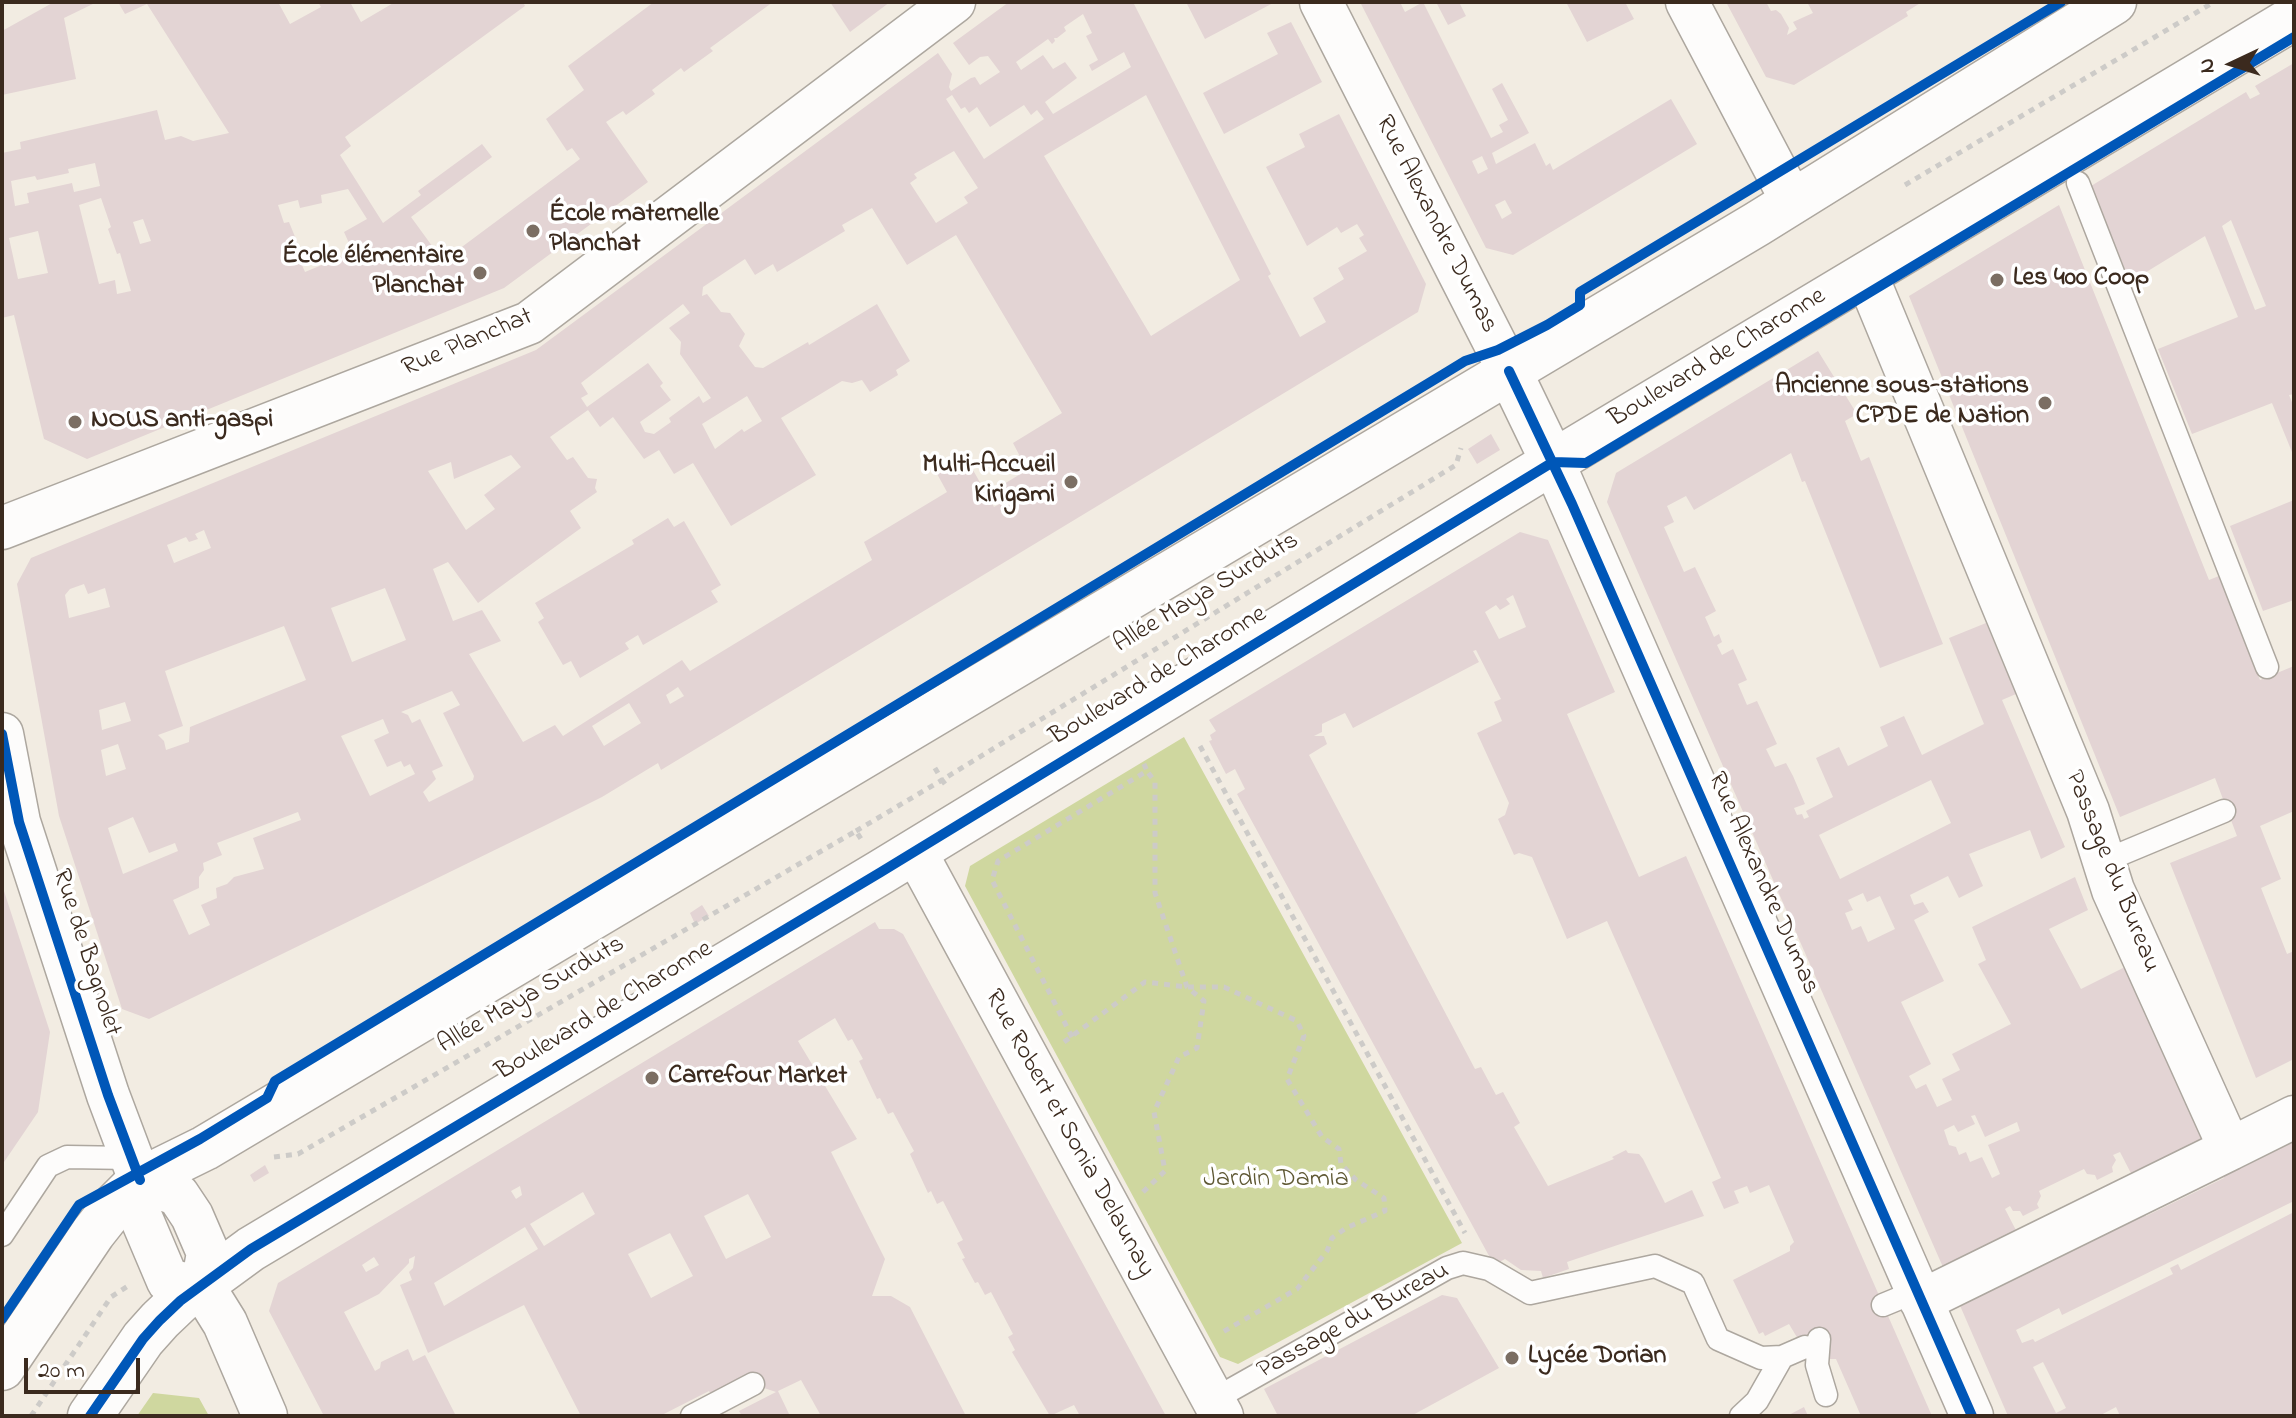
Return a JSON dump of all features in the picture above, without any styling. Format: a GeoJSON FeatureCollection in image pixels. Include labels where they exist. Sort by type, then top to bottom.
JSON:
{"type":"FeatureCollection","features":[{"type":"Feature","properties":{"kind":"main road"},"geometry":{"type":"LineString","coordinates":[[2,1368],[116,1204],[136,1169],[205,1148],[1509,371],[2114,2]]}},
{"type":"Feature","properties":{"kind":"main road","name":"Boulevard de Charonne"},"geometry":{"type":"LineString","coordinates":[[90,1416],[143,1339],[180,1301],[251,1249],[2294,18]]}},
{"type":"Feature","properties":{"kind":"main road","name":"Rue Alexandre Dumas"},"geometry":{"type":"LineString","coordinates":[[1509,371],[1553,462]]}},
{"type":"Feature","properties":{"kind":"main road"},"geometry":{"type":"LineString","coordinates":[[202,1286],[225,1323],[265,1416]]}},
{"type":"Feature","properties":{"kind":"street","name":"Rue Planchat"},"geometry":{"type":"LineString","coordinates":[[2,528],[529,323],[954,2]]}},
{"type":"Feature","properties":{"kind":"street","name":"Rue Alexandre Dumas"},"geometry":{"type":"LineString","coordinates":[[1321,2],[1509,371]]}},
{"type":"Feature","properties":{"kind":"street"},"geometry":{"type":"LineString","coordinates":[[1687,2],[1792,201]]}},
{"type":"Feature","properties":{"kind":"street","name":"Passage du Bureau"},"geometry":{"type":"LineString","coordinates":[[1866,274],[2082,797],[2113,890],[2230,1149]]}},
{"type":"Feature","properties":{"kind":"street","name":"Rue Alexandre Dumas"},"geometry":{"type":"LineString","coordinates":[[1553,462],[1907,1299],[1972,1416]]}},
{"type":"Feature","properties":{"kind":"street","name":"Rue de Bagnolet"},"geometry":{"type":"LineString","coordinates":[[2,734],[19,822],[136,1169]]}},
{"type":"Feature","properties":{"kind":"street","name":"Rue Robert et Sonia Delaunay"},"geometry":{"type":"LineString","coordinates":[[915,851],[1218,1408]]}},
{"type":"Feature","properties":{"kind":"street"},"geometry":{"type":"LineString","coordinates":[[1907,1299],[2294,1117]]}},
{"type":"Feature","properties":{"kind":"street"},"geometry":{"type":"LineString","coordinates":[[136,1169],[178,1195],[192,1216],[208,1253],[202,1286]]}},
{"type":"Feature","properties":{"kind":"lane"},"geometry":{"type":"LineString","coordinates":[[2078,183],[2267,667]]}},
{"type":"Feature","properties":{"kind":"lane"},"geometry":{"type":"LineString","coordinates":[[2104,861],[2224,811]]}},
{"type":"Feature","properties":{"kind":"lane"},"geometry":{"type":"LineString","coordinates":[[2,1235],[48,1166],[67,1157],[136,1169]]}},
{"type":"Feature","properties":{"kind":"lane","name":"Passage du Bureau"},"geometry":{"type":"LineString","coordinates":[[1218,1408],[1447,1268],[1463,1263],[1476,1264],[1530,1293],[1655,1266],[1693,1283],[1718,1339],[1761,1358],[1782,1357]]}},
{"type":"Feature","properties":{"kind":"lane"},"geometry":{"type":"LineString","coordinates":[[1741,1416],[1757,1401],[1782,1357],[1812,1343],[1826,1395]]}},
{"type":"Feature","properties":{"kind":"lane"},"geometry":{"type":"LineString","coordinates":[[692,1416],[753,1384]]}},
{"type":"Feature","properties":{"kind":"path"},"geometry":{"type":"LineString","coordinates":[[1200,746],[1468,1239],[1476,1264]]}},
{"type":"Feature","properties":{"kind":"path"},"geometry":{"type":"LineString","coordinates":[[929,758],[942,780]]}},
{"type":"Feature","properties":{"kind":"path"},"geometry":{"type":"LineString","coordinates":[[1140,1195],[1165,1171],[1154,1112],[1179,1057],[1197,1048],[1204,1001],[1187,987],[1155,893],[1155,782],[1143,762]]}},
{"type":"Feature","properties":{"kind":"path"},"geometry":{"type":"LineString","coordinates":[[1072,1037],[992,880],[998,861],[1147,771]]}},
{"type":"Feature","properties":{"kind":"path"},"geometry":{"type":"LineString","coordinates":[[856,831],[868,851]]}},
{"type":"Feature","properties":{"kind":"path"},"geometry":{"type":"LineString","coordinates":[[1055,1047],[1145,982],[1224,987],[1297,1021],[1304,1036],[1287,1079],[1322,1137],[1339,1149],[1341,1164],[1356,1180],[1384,1198],[1385,1211],[1346,1228],[1332,1238],[1327,1251],[1297,1289],[1215,1336]]}},
{"type":"Feature","properties":{"kind":"path"},"geometry":{"type":"LineString","coordinates":[[31,1416],[111,1297],[137,1281]]}},
{"type":"Feature","properties":{"kind":"green space","name":"Jardin Damia"},"geometry":{"type":"Polygon","coordinates":[[[1184,737],[1462,1243],[1238,1364],[1220,1357],[965,886],[970,866],[1184,737]]]}},
{"type":"Feature","properties":{"kind":"green space"},"geometry":{"type":"Polygon","coordinates":[[[153,1393],[199,1398],[209,1416],[137,1416],[153,1393]]]}},
{"type":"Feature","properties":{"kind":"building"},"geometry":{"type":"Polygon","coordinates":[[[54,2],[97,2],[64,18],[76,79],[2,95],[2,31],[54,2]]]}},
{"type":"Feature","properties":{"kind":"building"},"geometry":{"type":"Polygon","coordinates":[[[118,2],[278,2],[290,24],[321,7],[318,2],[350,2],[361,22],[395,2],[523,2],[525,6],[345,137],[351,146],[340,155],[383,223],[421,195],[418,191],[482,144],[492,157],[411,217],[443,261],[580,159],[572,148],[567,151],[546,119],[584,90],[568,66],[654,2],[773,2],[710,48],[713,51],[684,72],[681,68],[652,90],[655,94],[626,115],[623,111],[606,122],[648,182],[504,288],[87,459],[44,439],[14,315],[2,318],[2,153],[21,149],[20,142],[157,110],[165,140],[181,136],[193,141],[229,133],[147,4],[125,14],[118,2]],[[95,163],[68,169],[69,173],[37,180],[35,176],[11,181],[15,206],[29,203],[27,193],[72,183],[74,192],[100,186],[95,163]],[[348,189],[321,195],[322,203],[300,208],[298,200],[278,205],[284,223],[289,222],[302,254],[298,256],[305,272],[353,252],[344,232],[367,219],[348,189]],[[101,198],[79,205],[99,284],[115,280],[117,294],[131,291],[120,253],[117,254],[108,229],[111,227],[101,198]],[[143,219],[133,222],[140,244],[151,241],[143,219]],[[38,231],[9,238],[18,279],[48,273],[38,231]]]}},
{"type":"Feature","properties":{"kind":"building"},"geometry":{"type":"Polygon","coordinates":[[[830,2],[890,2],[850,32],[830,2]]]}},
{"type":"Feature","properties":{"kind":"building"},"geometry":{"type":"Polygon","coordinates":[[[1009,2],[1133,2],[1300,337],[1326,322],[1313,298],[1344,279],[1338,268],[1367,251],[1359,238],[1364,235],[1357,224],[1341,233],[1337,227],[1307,246],[1266,167],[1305,147],[1299,134],[1339,114],[1426,284],[1418,312],[661,770],[658,763],[602,797],[149,1019],[122,1009],[59,816],[17,584],[31,558],[536,350],[938,53],[952,74],[951,91],[975,77],[980,85],[1000,72],[988,56],[980,57],[969,65],[953,43],[1009,2]],[[1083,14],[1064,27],[1066,31],[1052,44],[1048,39],[1016,62],[1021,70],[1043,55],[1053,69],[1065,62],[1077,78],[1045,102],[1053,114],[1131,67],[1124,52],[1092,71],[1089,65],[1098,60],[1086,36],[1092,33],[1083,14]],[[952,95],[946,99],[984,159],[1044,119],[1037,110],[1031,115],[1024,105],[990,127],[977,107],[969,113],[965,107],[961,109],[952,95]],[[1146,95],[1044,156],[1151,336],[1240,280],[1146,95]],[[954,151],[914,174],[917,178],[910,183],[936,223],[968,203],[964,197],[978,188],[954,151]],[[872,208],[842,225],[845,231],[777,272],[773,264],[755,275],[745,259],[703,287],[702,296],[707,294],[721,312],[730,313],[745,334],[739,346],[755,367],[763,368],[808,342],[809,345],[877,304],[910,361],[896,370],[898,375],[870,392],[862,380],[852,383],[842,381],[781,418],[816,475],[731,526],[693,463],[674,474],[659,450],[644,459],[613,417],[600,427],[588,410],[550,437],[567,460],[573,457],[588,478],[597,479],[597,492],[570,511],[581,528],[478,603],[448,562],[433,569],[453,621],[482,610],[501,641],[469,654],[523,742],[555,725],[563,736],[682,660],[690,671],[872,560],[864,542],[947,492],[936,472],[965,456],[994,507],[1011,498],[1004,484],[1027,470],[1013,443],[1062,413],[956,235],[907,265],[872,208]],[[683,304],[581,383],[588,394],[581,398],[587,407],[648,363],[671,400],[640,422],[645,432],[654,434],[671,422],[669,418],[699,396],[703,403],[711,398],[680,354],[681,342],[669,328],[690,313],[683,304]],[[747,396],[702,424],[715,449],[742,429],[744,432],[762,421],[747,396]],[[511,455],[454,479],[451,462],[428,471],[466,530],[495,509],[484,495],[521,467],[511,455]],[[204,530],[195,534],[198,539],[189,542],[186,537],[167,545],[174,563],[211,548],[204,530]],[[84,584],[70,589],[65,595],[69,618],[110,607],[105,588],[88,594],[84,584]],[[385,588],[331,608],[352,662],[406,640],[385,588]],[[284,626],[165,671],[183,726],[158,735],[164,741],[166,750],[189,742],[190,727],[306,680],[284,626]],[[678,687],[666,695],[670,704],[684,696],[678,687]],[[452,691],[401,712],[408,715],[412,723],[420,719],[443,766],[432,771],[436,779],[423,792],[429,802],[473,780],[474,776],[443,713],[460,705],[452,691]],[[125,702],[99,710],[102,730],[131,721],[125,702]],[[629,703],[592,726],[604,746],[641,723],[629,703]],[[383,719],[341,736],[370,796],[415,774],[410,764],[404,767],[401,761],[387,767],[374,740],[389,733],[383,719]],[[118,744],[101,750],[106,776],[126,769],[118,744]],[[298,812],[217,843],[222,855],[203,863],[204,870],[199,877],[199,888],[173,900],[189,935],[210,925],[201,905],[217,898],[216,888],[234,877],[264,869],[253,838],[301,820],[298,812]],[[133,817],[108,828],[123,874],[178,851],[175,843],[149,853],[133,817]]]}},
{"type":"Feature","properties":{"kind":"building"},"geometry":{"type":"Polygon","coordinates":[[[1186,2],[1275,2],[1205,39],[1186,2]]]}},
{"type":"Feature","properties":{"kind":"building"},"geometry":{"type":"Polygon","coordinates":[[[1360,2],[1400,2],[1405,12],[1423,2],[1491,138],[1503,132],[1499,125],[1508,120],[1492,89],[1502,83],[1529,133],[1492,153],[1496,164],[1535,143],[1546,166],[1550,163],[1553,170],[1671,99],[1697,144],[1513,255],[1486,248],[1360,2]],[[1482,156],[1472,161],[1478,174],[1488,169],[1482,156]],[[1505,200],[1495,205],[1502,219],[1512,213],[1505,200]]]}},
{"type":"Feature","properties":{"kind":"building"},"geometry":{"type":"Polygon","coordinates":[[[1436,2],[1459,2],[1466,16],[1448,25],[1436,2]]]}},
{"type":"Feature","properties":{"kind":"building"},"geometry":{"type":"Polygon","coordinates":[[[1566,2],[1625,2],[1634,19],[1587,42],[1566,2]]]}},
{"type":"Feature","properties":{"kind":"building"},"geometry":{"type":"Polygon","coordinates":[[[1726,2],[1766,2],[1771,11],[1781,14],[1789,28],[1787,35],[1797,29],[1793,22],[1813,13],[1807,2],[1922,2],[1906,12],[1908,16],[1794,85],[1766,77],[1726,2]]]}},
{"type":"Feature","properties":{"kind":"building"},"geometry":{"type":"Polygon","coordinates":[[[1291,22],[1322,82],[1224,134],[1203,93],[1278,54],[1267,33],[1291,22]]]}},
{"type":"Feature","properties":{"kind":"building"},"geometry":{"type":"Polygon","coordinates":[[[2294,63],[2294,394],[2289,395],[2294,407],[2294,457],[2272,403],[2192,434],[2158,349],[2238,317],[2205,236],[2130,282],[2091,186],[2246,92],[2250,99],[2260,94],[2255,86],[2294,63]],[[2231,220],[2222,226],[2255,310],[2266,306],[2231,220]]]}},
{"type":"Feature","properties":{"kind":"building"},"geometry":{"type":"Polygon","coordinates":[[[2059,205],[2209,580],[2219,576],[2260,680],[2294,666],[2294,811],[2260,826],[2281,879],[2261,888],[2287,954],[2294,951],[2294,1059],[2256,1078],[2170,863],[2237,836],[2215,778],[2120,817],[1909,296],[2059,205]]]}},
{"type":"Feature","properties":{"kind":"building"},"geometry":{"type":"Polygon","coordinates":[[[1818,351],[1857,414],[1845,421],[1861,461],[1869,457],[1943,644],[1880,668],[1791,453],[1694,510],[1686,496],[1667,506],[1674,522],[1664,527],[1684,572],[1695,567],[1716,611],[1705,617],[1714,637],[1719,634],[1722,642],[1717,645],[1722,655],[1733,649],[1747,680],[1738,684],[1747,705],[1757,701],[1777,744],[1766,749],[1775,767],[1786,763],[1793,776],[1805,804],[1794,808],[1797,815],[1802,814],[1804,819],[1809,817],[1806,811],[1833,797],[1816,758],[1839,747],[1848,766],[1888,746],[1880,727],[1904,716],[1922,755],[1984,724],[1949,638],[1986,623],[2016,694],[2002,700],[2065,847],[2041,859],[2030,830],[1969,854],[1983,886],[1959,898],[1948,876],[1910,895],[1914,905],[1923,902],[1929,912],[1914,920],[1944,981],[1901,1002],[1931,1064],[1909,1076],[1916,1089],[1926,1084],[1937,1107],[1952,1100],[1942,1079],[1960,1070],[1952,1054],[2011,1024],[1978,964],[1986,960],[1972,927],[2075,877],[2088,910],[2049,929],[2081,989],[2129,965],[2205,1137],[2201,1148],[2135,1181],[2120,1152],[2113,1155],[2116,1160],[2113,1172],[2097,1180],[2095,1175],[2087,1174],[2084,1169],[2039,1191],[2039,1208],[2023,1216],[2010,1206],[2005,1209],[2020,1238],[1946,1274],[1607,502],[1616,473],[1818,351]],[[1931,780],[1819,835],[1840,879],[1951,823],[1931,780]],[[1863,893],[1848,900],[1853,910],[1845,913],[1852,930],[1861,926],[1868,942],[1895,929],[1880,896],[1867,902],[1863,893]],[[1975,1115],[1971,1116],[1975,1124],[1958,1132],[1954,1125],[1944,1130],[1949,1145],[1956,1147],[1959,1155],[1966,1152],[1970,1162],[1982,1157],[1992,1178],[2000,1174],[1988,1145],[2020,1131],[2017,1122],[1985,1137],[1975,1115]]]}},
{"type":"Feature","properties":{"kind":"building"},"geometry":{"type":"Polygon","coordinates":[[[1491,434],[1500,450],[1477,464],[1468,449],[1491,434]]]}},
{"type":"Feature","properties":{"kind":"building"},"geometry":{"type":"Polygon","coordinates":[[[2294,500],[2294,600],[2263,611],[2230,526],[2294,500]]]}},
{"type":"Feature","properties":{"kind":"building"},"geometry":{"type":"Polygon","coordinates":[[[668,518],[674,527],[684,521],[721,585],[711,591],[718,602],[643,645],[638,635],[625,643],[629,649],[580,678],[571,661],[563,665],[538,622],[544,618],[535,603],[634,544],[632,540],[668,518]]]}},
{"type":"Feature","properties":{"kind":"building"},"geometry":{"type":"Polygon","coordinates":[[[1520,532],[1548,540],[1615,692],[1567,714],[1639,877],[1686,856],[1932,1416],[1861,1416],[1836,1359],[1827,1359],[1798,1339],[1789,1324],[1765,1336],[1763,1332],[1759,1334],[1733,1280],[1790,1251],[1794,1242],[1769,1185],[1750,1193],[1747,1186],[1734,1191],[1739,1203],[1724,1209],[1712,1182],[1721,1178],[1607,921],[1567,939],[1532,857],[1519,853],[1514,855],[1498,819],[1505,815],[1509,803],[1477,733],[1502,721],[1494,702],[1501,699],[1476,650],[1473,651],[1479,662],[1353,728],[1345,713],[1322,724],[1322,732],[1314,736],[1324,736],[1327,744],[1309,755],[1475,1069],[1481,1067],[1496,1095],[1503,1092],[1520,1123],[1514,1127],[1548,1186],[1614,1159],[1612,1157],[1626,1150],[1639,1154],[1643,1159],[1665,1203],[1692,1190],[1704,1216],[1567,1262],[1569,1269],[1543,1278],[1541,1271],[1521,1270],[1505,1259],[1494,1265],[1237,794],[1245,789],[1235,769],[1226,774],[1209,741],[1212,740],[1210,735],[1216,731],[1209,720],[1520,532]],[[1513,595],[1506,599],[1510,604],[1500,610],[1496,605],[1485,612],[1499,639],[1526,627],[1513,595]]]}},
{"type":"Feature","properties":{"kind":"building"},"geometry":{"type":"Polygon","coordinates":[[[2,885],[50,1032],[38,1112],[2,1165],[2,885]]]}},
{"type":"Feature","properties":{"kind":"building"},"geometry":{"type":"Polygon","coordinates":[[[702,905],[709,916],[695,924],[690,913],[702,905]]]}},
{"type":"Feature","properties":{"kind":"building"},"geometry":{"type":"Polygon","coordinates":[[[875,922],[879,929],[894,929],[903,934],[1166,1416],[1080,1416],[1074,1405],[1050,1416],[1012,1352],[1015,1350],[1008,1337],[1013,1334],[991,1292],[985,1295],[962,1259],[965,1258],[957,1243],[963,1240],[943,1201],[937,1204],[931,1191],[928,1193],[910,1154],[914,1151],[893,1112],[888,1114],[880,1098],[877,1099],[859,1061],[863,1059],[835,1018],[798,1041],[857,1139],[831,1152],[885,1259],[872,1296],[891,1296],[910,1307],[966,1416],[821,1416],[801,1380],[778,1391],[790,1416],[742,1416],[739,1411],[776,1392],[740,1380],[711,1395],[709,1391],[660,1416],[581,1416],[524,1305],[428,1353],[400,1285],[412,1280],[409,1272],[415,1256],[379,1294],[344,1312],[375,1371],[380,1368],[381,1362],[408,1349],[413,1361],[425,1355],[456,1416],[324,1416],[269,1311],[278,1283],[875,922]],[[520,1186],[511,1191],[516,1199],[522,1195],[520,1186]],[[583,1192],[530,1224],[544,1246],[595,1214],[583,1192]],[[748,1194],[704,1216],[726,1259],[771,1237],[748,1194]],[[525,1227],[434,1283],[444,1306],[538,1249],[525,1227]],[[670,1233],[628,1254],[651,1298],[693,1276],[670,1233]],[[374,1257],[362,1265],[366,1272],[379,1265],[374,1257]]]}},
{"type":"Feature","properties":{"kind":"building"},"geometry":{"type":"Polygon","coordinates":[[[2292,1136],[2294,1201],[2062,1315],[2059,1308],[2016,1330],[2022,1343],[2033,1339],[2035,1342],[2173,1274],[2170,1268],[2178,1264],[2181,1270],[2294,1212],[2294,1416],[2120,1416],[2116,1407],[2099,1416],[2008,1416],[1958,1301],[2143,1209],[2146,1216],[2224,1178],[2222,1170],[2292,1136]],[[2043,1362],[2033,1367],[2056,1413],[2066,1408],[2043,1362]]]}},
{"type":"Feature","properties":{"kind":"building"},"geometry":{"type":"Polygon","coordinates":[[[265,1165],[269,1173],[254,1182],[250,1175],[265,1165]]]}},
{"type":"Feature","properties":{"kind":"building"},"geometry":{"type":"Polygon","coordinates":[[[1442,1295],[1457,1298],[1499,1368],[1411,1416],[1278,1416],[1264,1389],[1442,1295]]]}},
{"type":"Feature","properties":{"kind":"building"},"geometry":{"type":"Polygon","coordinates":[[[1804,1407],[1808,1416],[1787,1416],[1804,1407]]]}},
{"type":"Feature","properties":{"kind":"cycle path"},"geometry":{"type":"LineString","coordinates":[[2,1319],[79,1205],[200,1139],[267,1098],[275,1081],[1465,361],[1498,350],[1580,305],[1580,292],[2061,2]]}},
{"type":"Feature","properties":{"kind":"cycle path"},"geometry":{"type":"LineString","coordinates":[[90,1416],[143,1339],[160,1320],[180,1301],[251,1249],[881,872],[1553,462],[1586,463],[2294,37]]}},
{"type":"Feature","properties":{"kind":"cycle path"},"geometry":{"type":"LineString","coordinates":[[1509,371],[1572,504],[1972,1416]]}},
{"type":"Feature","properties":{"kind":"cycle path"},"geometry":{"type":"LineString","coordinates":[[2,734],[19,822],[108,1095],[140,1180]]}},
{"type":"Feature","properties":{"kind":"place","name":"École maternelle Planchat"},"geometry":{"type":"Point","coordinates":[533,231]}},
{"type":"Feature","properties":{"kind":"place","name":"École élémentaire Planchat"},"geometry":{"type":"Point","coordinates":[480,273]}},
{"type":"Feature","properties":{"kind":"place","name":"Les 400 Coop"},"geometry":{"type":"Point","coordinates":[1997,280]}},
{"type":"Feature","properties":{"kind":"place","name":"Ancienne sous-stations CPDE de Nation"},"geometry":{"type":"Point","coordinates":[2045,403]}},
{"type":"Feature","properties":{"kind":"place","name":"NOUS anti-gaspi"},"geometry":{"type":"Point","coordinates":[75,422]}},
{"type":"Feature","properties":{"kind":"place","name":"Multi-Accueil Kirigami"},"geometry":{"type":"Point","coordinates":[1071,482]}},
{"type":"Feature","properties":{"kind":"place","name":"Carrefour Market"},"geometry":{"type":"Point","coordinates":[652,1078]}},
{"type":"Feature","properties":{"kind":"place","name":"Lycée Dorian"},"geometry":{"type":"Point","coordinates":[1512,1358]}}]}
